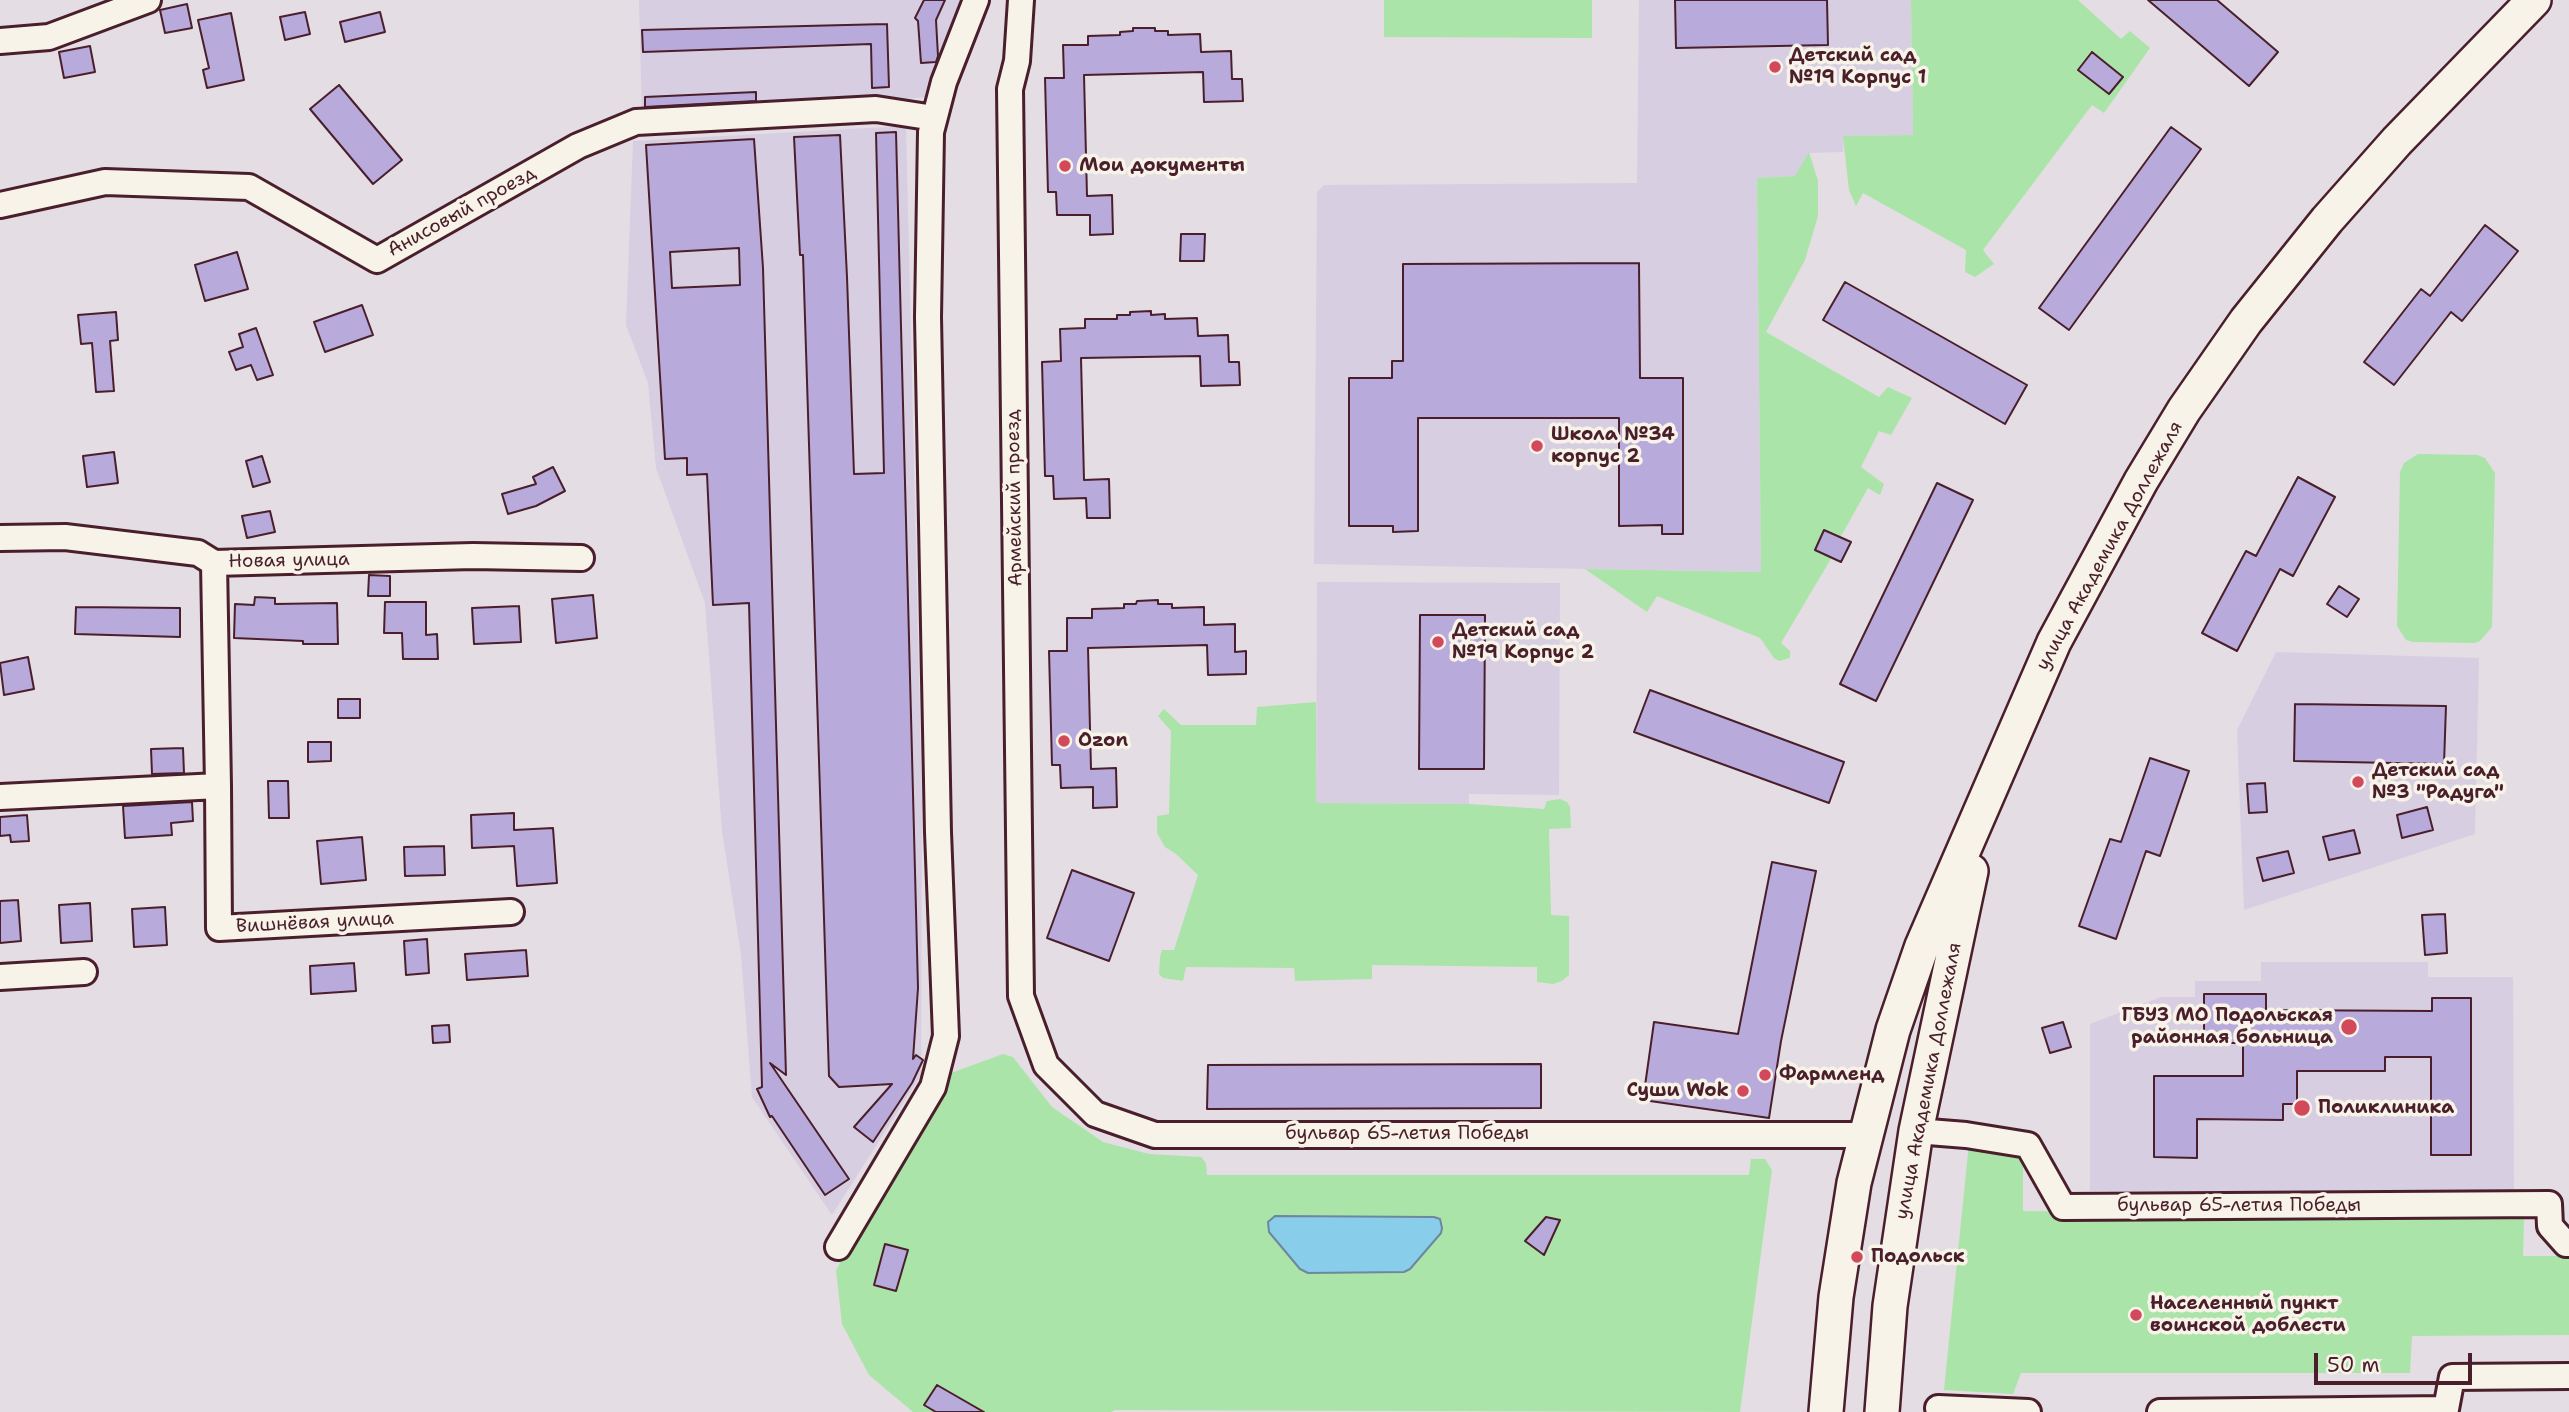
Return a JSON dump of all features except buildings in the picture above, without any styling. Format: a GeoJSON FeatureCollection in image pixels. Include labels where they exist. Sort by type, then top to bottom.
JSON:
{"type":"FeatureCollection","features":[{"type":"Feature","properties":{"kind":"main road","name":"улица Академика Доллежаля"},"geometry":{"type":"LineString","coordinates":[[1826,1412],[1836,1297],[1854,1183],[1893,1030],[1922,946],[2054,642],[2130,500],[2184,410],[2246,321],[2327,220],[2421,115],[2534,0]]}},
{"type":"Feature","properties":{"kind":"main road","name":"улица Академика Доллежаля"},"geometry":{"type":"LineString","coordinates":[[1882,1412],[1889,1306],[1916,1131],[1988,793]]}},
{"type":"Feature","properties":{"kind":"main road"},"geometry":{"type":"LineString","coordinates":[[1893,1030],[1902,1025],[1917,1023],[1927,1028],[1936,1038]]}},
{"type":"Feature","properties":{"kind":"street"},"geometry":{"type":"LineString","coordinates":[[0,41],[49,37],[148,0]]}},
{"type":"Feature","properties":{"kind":"street"},"geometry":{"type":"LineString","coordinates":[[838,1247],[933,1087],[946,1036],[938,832],[928,317],[930,132],[944,82],[976,0]]}},
{"type":"Feature","properties":{"kind":"street","name":"Армейский проезд"},"geometry":{"type":"LineString","coordinates":[[1021,0],[1017,61],[1010,89],[1021,996]]}},
{"type":"Feature","properties":{"kind":"street","name":"Анисовый проезд"},"geometry":{"type":"LineString","coordinates":[[0,205],[105,182],[249,187],[377,260],[578,146],[636,122],[876,109],[934,118]]}},
{"type":"Feature","properties":{"kind":"street","name":"Новая улица"},"geometry":{"type":"LineString","coordinates":[[0,538],[65,537],[198,553],[214,563],[472,556],[581,558]]}},
{"type":"Feature","properties":{"kind":"street","name":"Вишнёвая улица"},"geometry":{"type":"LineString","coordinates":[[214,563],[219,928],[511,912]]}},
{"type":"Feature","properties":{"kind":"street"},"geometry":{"type":"LineString","coordinates":[[0,797],[218,786]]}},
{"type":"Feature","properties":{"kind":"street"},"geometry":{"type":"LineString","coordinates":[[0,977],[84,972]]}},
{"type":"Feature","properties":{"kind":"street","name":"бульвар 65-летия Победы"},"geometry":{"type":"LineString","coordinates":[[1021,996],[1046,1065],[1095,1114],[1155,1135],[1865,1135]]}},
{"type":"Feature","properties":{"kind":"street","name":"бульвар 65-летия Победы"},"geometry":{"type":"LineString","coordinates":[[1916,1131],[1966,1135],[2028,1145],[2063,1208],[2549,1204],[2550,1226],[2569,1244]]}},
{"type":"Feature","properties":{"kind":"street"},"geometry":{"type":"LineString","coordinates":[[2160,1412],[2446,1409],[2452,1377],[2569,1376]]}},
{"type":"Feature","properties":{"kind":"street"},"geometry":{"type":"LineString","coordinates":[[1938,1408],[2028,1412]]}},
{"type":"Feature","properties":{"kind":"shaded area"},"geometry":{"type":"Polygon","coordinates":[[[639,0],[963,0],[930,97],[642,117],[639,0]]]}},
{"type":"Feature","properties":{"kind":"shaded area","name":"Школа №34 корпус 2"},"geometry":{"type":"Polygon","coordinates":[[[1639,0],[1911,0],[1913,135],[1844,136],[1843,152],[1809,153],[1796,176],[1757,178],[1761,572],[1314,564],[1317,192],[1324,185],[1637,183],[1639,0]]]}},
{"type":"Feature","properties":{"kind":"shaded area"},"geometry":{"type":"Polygon","coordinates":[[[906,126],[922,805],[921,1075],[832,1215],[752,1097],[741,954],[722,831],[705,603],[656,468],[648,383],[626,325],[633,141],[906,126]]]}},
{"type":"Feature","properties":{"kind":"shaded area","name":"Детский сад №19 Корпус 2"},"geometry":{"type":"Polygon","coordinates":[[[1317,582],[1560,583],[1559,795],[1469,794],[1469,804],[1316,803],[1317,582]]]}},
{"type":"Feature","properties":{"kind":"shaded area","name":"Детский сад №3 \"Радуга\""},"geometry":{"type":"Polygon","coordinates":[[[2276,652],[2479,658],[2475,834],[2244,910],[2237,730],[2276,652]]]}},
{"type":"Feature","properties":{"kind":"shaded area","name":"Поликлиника"},"geometry":{"type":"Polygon","coordinates":[[[2261,962],[2428,962],[2428,977],[2513,977],[2514,1191],[2090,1191],[2090,1024],[2161,997],[2195,997],[2195,981],[2261,981],[2261,962]]]}},
{"type":"Feature","properties":{"kind":"green space"},"geometry":{"type":"Polygon","coordinates":[[[1384,0],[1592,0],[1592,38],[1384,37],[1384,0]]]}},
{"type":"Feature","properties":{"kind":"green space"},"geometry":{"type":"Polygon","coordinates":[[[1911,0],[2078,0],[2121,39],[2130,31],[2150,48],[2104,113],[2092,105],[1983,250],[1994,264],[1975,277],[1965,272],[1966,250],[1863,193],[1856,206],[1849,190],[1843,136],[1913,135],[1911,0]]]}},
{"type":"Feature","properties":{"kind":"green space"},"geometry":{"type":"Polygon","coordinates":[[[1809,152],[1818,181],[1818,216],[1805,260],[1766,332],[1879,397],[1888,387],[1912,398],[1891,435],[1879,431],[1861,467],[1884,484],[1880,495],[1868,488],[1840,538],[1824,530],[1815,549],[1832,557],[1781,643],[1790,651],[1790,658],[1779,661],[1760,638],[1657,596],[1647,612],[1585,569],[1761,572],[1757,178],[1795,176],[1809,152]]]}},
{"type":"Feature","properties":{"kind":"green space"},"geometry":{"type":"Polygon","coordinates":[[[2418,454],[2477,455],[2485,458],[2495,473],[2492,627],[2480,641],[2474,643],[2413,642],[2406,640],[2397,626],[2400,472],[2404,463],[2418,454]]]}},
{"type":"Feature","properties":{"kind":"green space"},"geometry":{"type":"Polygon","coordinates":[[[1316,702],[1316,803],[1469,804],[1544,809],[1547,801],[1560,799],[1567,802],[1570,807],[1571,828],[1549,829],[1551,915],[1569,916],[1569,975],[1553,984],[1537,982],[1537,967],[1372,965],[1372,979],[1295,981],[1294,968],[1186,967],[1183,981],[1163,978],[1159,974],[1162,950],[1174,950],[1198,875],[1165,847],[1157,833],[1157,816],[1169,814],[1171,731],[1158,716],[1164,709],[1181,725],[1256,725],[1257,707],[1316,702]]]}},
{"type":"Feature","properties":{"kind":"green space"},"geometry":{"type":"Polygon","coordinates":[[[1003,1054],[1013,1057],[1052,1107],[1103,1142],[1149,1154],[1201,1157],[1206,1163],[1207,1175],[1749,1175],[1751,1159],[1765,1159],[1772,1170],[1740,1412],[913,1412],[869,1375],[842,1324],[836,1270],[951,1073],[1003,1054]]]}},
{"type":"Feature","properties":{"kind":"green space"},"geometry":{"type":"Polygon","coordinates":[[[1969,1143],[2023,1144],[2023,1211],[2524,1218],[2523,1256],[2569,1256],[2569,1335],[2412,1336],[2410,1373],[2021,1373],[2013,1394],[1944,1390],[1969,1143]]]}},
{"type":"Feature","properties":{"kind":"water"},"geometry":{"type":"Polygon","coordinates":[[[1275,1216],[1434,1217],[1440,1219],[1442,1228],[1441,1233],[1410,1269],[1404,1272],[1308,1273],[1300,1269],[1269,1232],[1268,1222],[1275,1216]]]}},
{"type":"Feature","properties":{"kind":"place","name":"Детский сад №19 Корпус 1"},"geometry":{"type":"Point","coordinates":[1775,67]}},
{"type":"Feature","properties":{"kind":"place","name":"Мои документы"},"geometry":{"type":"Point","coordinates":[1065,166]}},
{"type":"Feature","properties":{"kind":"place","name":"Школа №34 корпус 2"},"geometry":{"type":"Point","coordinates":[1537,446]}},
{"type":"Feature","properties":{"kind":"place","name":"Детский сад №19 Корпус 2"},"geometry":{"type":"Point","coordinates":[1438,642]}},
{"type":"Feature","properties":{"kind":"place","name":"Ozon"},"geometry":{"type":"Point","coordinates":[1064,741]}},
{"type":"Feature","properties":{"kind":"place","name":"Детский сад №3 \"Радуга\""},"geometry":{"type":"Point","coordinates":[2358,782]}},
{"type":"Feature","properties":{"kind":"place","name":"ГБУЗ МО Подольская районная больница"},"geometry":{"type":"Point","coordinates":[2349,1027]}},
{"type":"Feature","properties":{"kind":"place","name":"Фармленд"},"geometry":{"type":"Point","coordinates":[1765,1075]}},
{"type":"Feature","properties":{"kind":"place","name":"Суши Wok"},"geometry":{"type":"Point","coordinates":[1743,1091]}},
{"type":"Feature","properties":{"kind":"place","name":"Поликлиника"},"geometry":{"type":"Point","coordinates":[2302,1108]}},
{"type":"Feature","properties":{"kind":"place","name":"Подольск"},"geometry":{"type":"Point","coordinates":[1857,1257]}},
{"type":"Feature","properties":{"kind":"place","name":"Населенный пункт воинской доблести"},"geometry":{"type":"Point","coordinates":[2136,1315]}}]}
